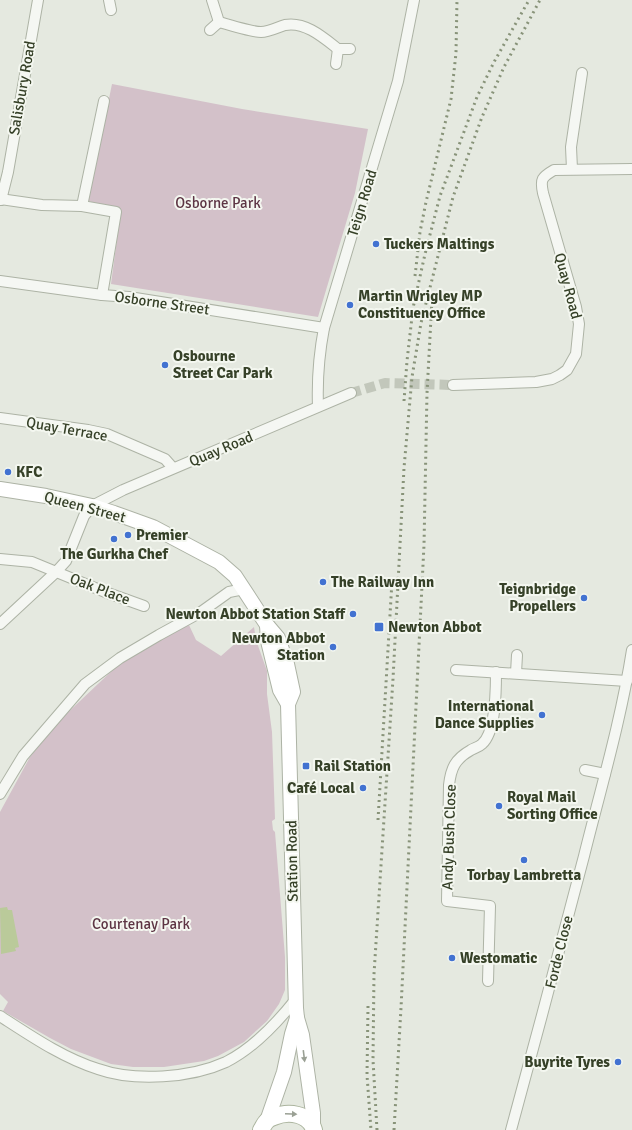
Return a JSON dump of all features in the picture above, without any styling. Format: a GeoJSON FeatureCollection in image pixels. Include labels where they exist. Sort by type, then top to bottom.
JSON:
{"type":"FeatureCollection","features":[{"type":"Feature","properties":{"kind":"main road","name":"Queen Street"},"geometry":{"type":"LineString","coordinates":[[0,489],[46,496],[92,506],[153,526],[219,562],[235,576],[244,588]]}},
{"type":"Feature","properties":{"kind":"main road","name":"Station Road"},"geometry":{"type":"LineString","coordinates":[[244,588],[267,625],[278,638],[287,664],[293,692],[288,704],[296,999],[297,1018],[302,1035],[313,1113],[313,1128]]}},
{"type":"Feature","properties":{"kind":"main road","name":"Station Road"},"geometry":{"type":"LineString","coordinates":[[264,1125],[284,1072],[297,1018]]}},
{"type":"Feature","properties":{"kind":"main road"},"geometry":{"type":"LineString","coordinates":[[264,1125],[280,1114],[295,1114],[304,1117],[313,1128]]}},
{"type":"Feature","properties":{"kind":"street","name":"Salisbury Road"},"geometry":{"type":"LineString","coordinates":[[1,200],[8,172],[38,0]]}},
{"type":"Feature","properties":{"kind":"street"},"geometry":{"type":"LineString","coordinates":[[212,0],[219,22]]}},
{"type":"Feature","properties":{"kind":"street","name":"Teign Road"},"geometry":{"type":"LineString","coordinates":[[318,406],[318,367],[324,328],[398,81],[414,0]]}},
{"type":"Feature","properties":{"kind":"street"},"geometry":{"type":"LineString","coordinates":[[210,30],[219,22]]}},
{"type":"Feature","properties":{"kind":"street"},"geometry":{"type":"LineString","coordinates":[[219,22],[230,26],[262,32],[287,24],[297,26],[309,29],[318,34],[338,49],[350,49]]}},
{"type":"Feature","properties":{"kind":"street"},"geometry":{"type":"LineString","coordinates":[[336,64],[338,49]]}},
{"type":"Feature","properties":{"kind":"street"},"geometry":{"type":"LineString","coordinates":[[572,169],[571,147],[582,73]]}},
{"type":"Feature","properties":{"kind":"street"},"geometry":{"type":"LineString","coordinates":[[82,206],[104,101]]}},
{"type":"Feature","properties":{"kind":"street","name":"Quay Road"},"geometry":{"type":"LineString","coordinates":[[453,385],[536,382],[552,379],[567,370],[576,354],[579,324],[541,184],[544,177],[554,170],[632,169]]}},
{"type":"Feature","properties":{"kind":"street"},"geometry":{"type":"LineString","coordinates":[[1,200],[42,205],[82,206],[116,212],[102,295]]}},
{"type":"Feature","properties":{"kind":"street","name":"Osborne Street"},"geometry":{"type":"LineString","coordinates":[[0,281],[102,295],[129,296],[324,328]]}},
{"type":"Feature","properties":{"kind":"street","name":"Quay Road"},"geometry":{"type":"LineString","coordinates":[[92,506],[123,490],[173,468],[184,465],[351,393]]}},
{"type":"Feature","properties":{"kind":"street","name":"Quay Terrace"},"geometry":{"type":"LineString","coordinates":[[0,418],[107,434],[165,459],[173,468]]}},
{"type":"Feature","properties":{"kind":"street","name":"Oak Place"},"geometry":{"type":"LineString","coordinates":[[0,624],[66,562],[84,516],[92,506]]}},
{"type":"Feature","properties":{"kind":"street","name":"Oak Place"},"geometry":{"type":"LineString","coordinates":[[0,559],[32,562],[105,592],[144,606]]}},
{"type":"Feature","properties":{"kind":"street"},"geometry":{"type":"LineString","coordinates":[[0,794],[23,756],[85,684],[120,658],[159,634],[201,612],[229,592],[244,588]]}},
{"type":"Feature","properties":{"kind":"street","name":"Forde Close"},"geometry":{"type":"LineString","coordinates":[[511,1130],[605,774],[627,681],[632,650]]}},
{"type":"Feature","properties":{"kind":"street"},"geometry":{"type":"LineString","coordinates":[[516,673],[517,655]]}},
{"type":"Feature","properties":{"kind":"street"},"geometry":{"type":"LineString","coordinates":[[456,670],[627,681]]}},
{"type":"Feature","properties":{"kind":"street","name":"Andy Bush Close"},"geometry":{"type":"LineString","coordinates":[[488,981],[490,906],[447,901],[449,793],[451,770],[455,763],[462,755],[482,744],[491,730],[495,702],[496,672]]}},
{"type":"Feature","properties":{"kind":"street"},"geometry":{"type":"LineString","coordinates":[[585,770],[605,774]]}},
{"type":"Feature","properties":{"kind":"street"},"geometry":{"type":"LineString","coordinates":[[0,1016],[53,1048],[99,1069],[122,1075],[154,1076],[181,1074],[210,1068],[227,1061],[260,1038],[296,999]]}},
{"type":"Feature","properties":{"kind":"green space","name":"Osborne Park"},"geometry":{"type":"Polygon","coordinates":[[[112,84],[242,109],[368,129],[355,193],[318,317],[111,284],[121,209],[88,201],[112,84]]]}},
{"type":"Feature","properties":{"kind":"green space","name":"Courtenay Park"},"geometry":{"type":"Polygon","coordinates":[[[189,625],[196,640],[221,656],[254,627],[256,640],[267,671],[267,694],[272,732],[275,819],[272,821],[273,830],[275,832],[285,957],[285,990],[279,1004],[267,1021],[244,1042],[218,1056],[204,1061],[164,1067],[133,1067],[111,1064],[71,1049],[3,1011],[8,1002],[0,994],[0,812],[30,757],[61,719],[118,665],[146,647],[189,625]]]}},
{"type":"Feature","properties":{"kind":"shaded area"},"geometry":{"type":"Polygon","coordinates":[[[7,907],[8,910],[12,910],[19,947],[15,948],[16,951],[1,954],[0,908],[7,907]]]}},
{"type":"Feature","properties":{"kind":"tunnel"},"geometry":{"type":"LineString","coordinates":[[351,393],[385,383],[453,385]]}},
{"type":"Feature","properties":{"kind":"railway"},"geometry":{"type":"LineString","coordinates":[[415,276],[420,232],[426,202],[451,99],[456,53],[457,0]]}},
{"type":"Feature","properties":{"kind":"railway"},"geometry":{"type":"LineString","coordinates":[[404,401],[413,308],[440,196],[477,97],[494,62],[529,0]]}},
{"type":"Feature","properties":{"kind":"railway"},"geometry":{"type":"LineString","coordinates":[[377,1130],[373,1060],[374,974],[393,679],[404,468],[412,377],[421,323],[453,197],[482,117],[504,67],[540,0]]}},
{"type":"Feature","properties":{"kind":"railway"},"geometry":{"type":"LineString","coordinates":[[394,1130],[424,545],[427,393],[432,299]]}},
{"type":"Feature","properties":{"kind":"railway"},"geometry":{"type":"LineString","coordinates":[[378,820],[392,581]]}},
{"type":"Feature","properties":{"kind":"railway"},"geometry":{"type":"LineString","coordinates":[[368,1006],[367,1075],[371,1130]]}},
{"type":"Feature","properties":{"kind":"place","name":"Tuckers Maltings"},"geometry":{"type":"Point","coordinates":[376,244]}},
{"type":"Feature","properties":{"kind":"place","name":"Martin Wrigley MP Constituency Office"},"geometry":{"type":"Point","coordinates":[350,305]}},
{"type":"Feature","properties":{"kind":"place","name":"Osbourne Street Car Park"},"geometry":{"type":"Point","coordinates":[165,365]}},
{"type":"Feature","properties":{"kind":"place","name":"KFC"},"geometry":{"type":"Point","coordinates":[8,472]}},
{"type":"Feature","properties":{"kind":"place","name":"Premier"},"geometry":{"type":"Point","coordinates":[128,535]}},
{"type":"Feature","properties":{"kind":"place","name":"The Gurkha Chef"},"geometry":{"type":"Point","coordinates":[114,539]}},
{"type":"Feature","properties":{"kind":"place","name":"The Railway Inn"},"geometry":{"type":"Point","coordinates":[323,582]}},
{"type":"Feature","properties":{"kind":"place","name":"Teignbridge Propellers"},"geometry":{"type":"Point","coordinates":[584,598]}},
{"type":"Feature","properties":{"kind":"place","name":"Newton Abbot Station Staff"},"geometry":{"type":"Point","coordinates":[353,614]}},
{"type":"Feature","properties":{"kind":"place","name":"Newton Abbot"},"geometry":{"type":"Point","coordinates":[379,627]}},
{"type":"Feature","properties":{"kind":"place","name":"Newton Abbot Station"},"geometry":{"type":"Point","coordinates":[333,647]}},
{"type":"Feature","properties":{"kind":"place","name":"International Dance Supplies"},"geometry":{"type":"Point","coordinates":[542,715]}},
{"type":"Feature","properties":{"kind":"place","name":"Rail Station"},"geometry":{"type":"Point","coordinates":[306,766]}},
{"type":"Feature","properties":{"kind":"place","name":"Café Local"},"geometry":{"type":"Point","coordinates":[363,788]}},
{"type":"Feature","properties":{"kind":"place","name":"Royal Mail Sorting Office"},"geometry":{"type":"Point","coordinates":[499,806]}},
{"type":"Feature","properties":{"kind":"place","name":"Torbay Lambretta"},"geometry":{"type":"Point","coordinates":[524,860]}},
{"type":"Feature","properties":{"kind":"place","name":"Westomatic"},"geometry":{"type":"Point","coordinates":[452,958]}},
{"type":"Feature","properties":{"kind":"place","name":"Buyrite Tyres"},"geometry":{"type":"Point","coordinates":[618,1062]}}]}
